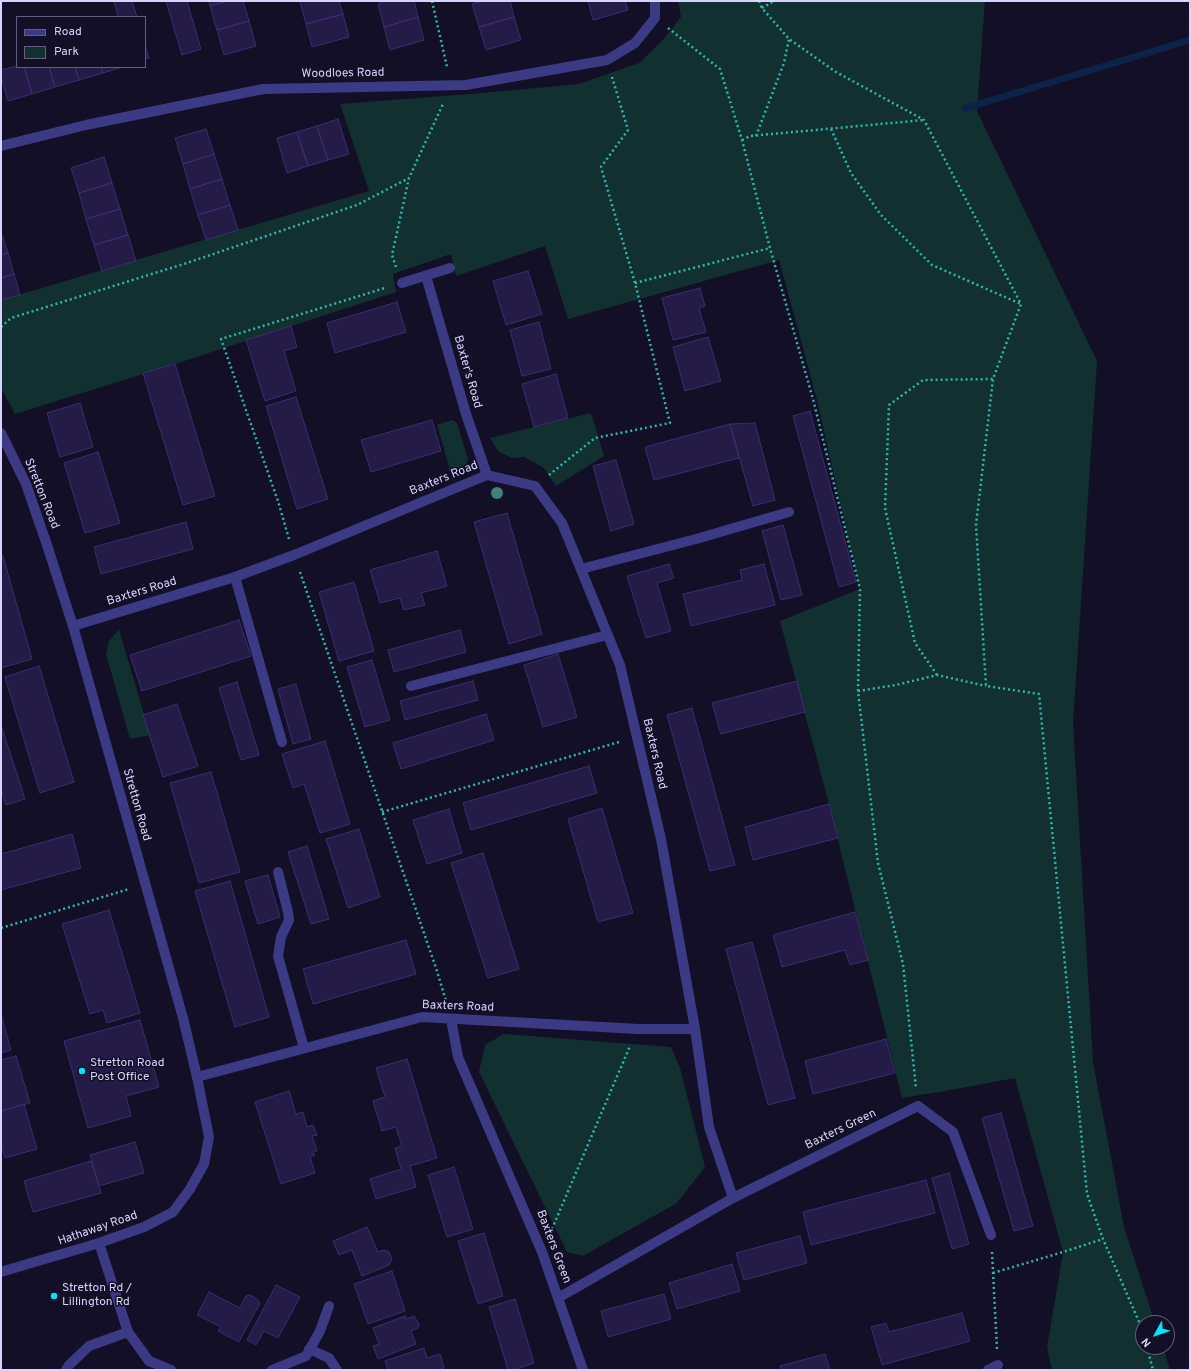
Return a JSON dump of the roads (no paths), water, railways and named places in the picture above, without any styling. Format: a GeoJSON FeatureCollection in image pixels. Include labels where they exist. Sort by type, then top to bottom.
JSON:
{"type":"FeatureCollection","features":[{"type":"Feature","properties":{"kind":"street","name":"Woodloes Road"},"geometry":{"type":"LineString","coordinates":[[1,146],[86,125],[263,89],[466,85],[607,60],[635,43],[655,18],[655,1]]}},
{"type":"Feature","properties":{"kind":"street"},"geometry":{"type":"LineString","coordinates":[[402,283],[450,268]]}},
{"type":"Feature","properties":{"kind":"street","name":"Baxter's Road"},"geometry":{"type":"LineString","coordinates":[[426,276],[466,414],[487,475]]}},
{"type":"Feature","properties":{"kind":"street","name":"Stretton Road"},"geometry":{"type":"LineString","coordinates":[[1,433],[26,484],[73,626],[183,1018],[209,1137],[204,1164],[190,1189]]}},
{"type":"Feature","properties":{"kind":"street","name":"Baxters Road"},"geometry":{"type":"LineString","coordinates":[[73,626],[235,577],[294,555],[487,475],[535,486],[562,523],[620,665],[661,839],[695,1029],[638,1029],[451,1019],[422,1016],[197,1077]]}},
{"type":"Feature","properties":{"kind":"street"},"geometry":{"type":"LineString","coordinates":[[581,569],[696,539],[789,512]]}},
{"type":"Feature","properties":{"kind":"street"},"geometry":{"type":"LineString","coordinates":[[235,577],[282,742]]}},
{"type":"Feature","properties":{"kind":"street"},"geometry":{"type":"LineString","coordinates":[[411,686],[607,635]]}},
{"type":"Feature","properties":{"kind":"street"},"geometry":{"type":"LineString","coordinates":[[278,872],[289,920],[281,937],[278,956],[304,1048]]}},
{"type":"Feature","properties":{"kind":"street","name":"Baxters Green"},"geometry":{"type":"LineString","coordinates":[[451,1019],[458,1057],[542,1252],[558,1298],[733,1198],[918,1106],[953,1132],[991,1235]]}},
{"type":"Feature","properties":{"kind":"street"},"geometry":{"type":"LineString","coordinates":[[695,1029],[709,1126],[733,1198]]}},
{"type":"Feature","properties":{"kind":"street","name":"Hathaway Road"},"geometry":{"type":"LineString","coordinates":[[1,1272],[99,1243],[144,1227],[173,1212],[190,1189]]}},
{"type":"Feature","properties":{"kind":"street"},"geometry":{"type":"LineString","coordinates":[[99,1243],[128,1332],[149,1361],[171,1370]]}},
{"type":"Feature","properties":{"kind":"street"},"geometry":{"type":"LineString","coordinates":[[558,1298],[583,1370]]}},
{"type":"Feature","properties":{"kind":"street"},"geometry":{"type":"LineString","coordinates":[[272,1370],[306,1356],[320,1331],[329,1306]]}},
{"type":"Feature","properties":{"kind":"street"},"geometry":{"type":"LineString","coordinates":[[66,1370],[69,1365],[89,1346],[128,1332]]}},
{"type":"Feature","properties":{"kind":"street"},"geometry":{"type":"LineString","coordinates":[[310,1349],[329,1358],[337,1370]]}},
{"type":"Feature","properties":{"kind":"street"},"geometry":{"type":"LineString","coordinates":[[988,1370],[998,1365]]}},
{"type":"Feature","properties":{"kind":"waterway"},"geometry":{"type":"LineString","coordinates":[[966,108],[1190,40]]}},
{"type":"Feature","properties":{"kind":"place","name":"Stretton Road Post Office"},"geometry":{"type":"Point","coordinates":[82,1071]}},
{"type":"Feature","properties":{"kind":"place","name":"Stretton Rd / Lillington Rd"},"geometry":{"type":"Point","coordinates":[54,1296]}}]}
